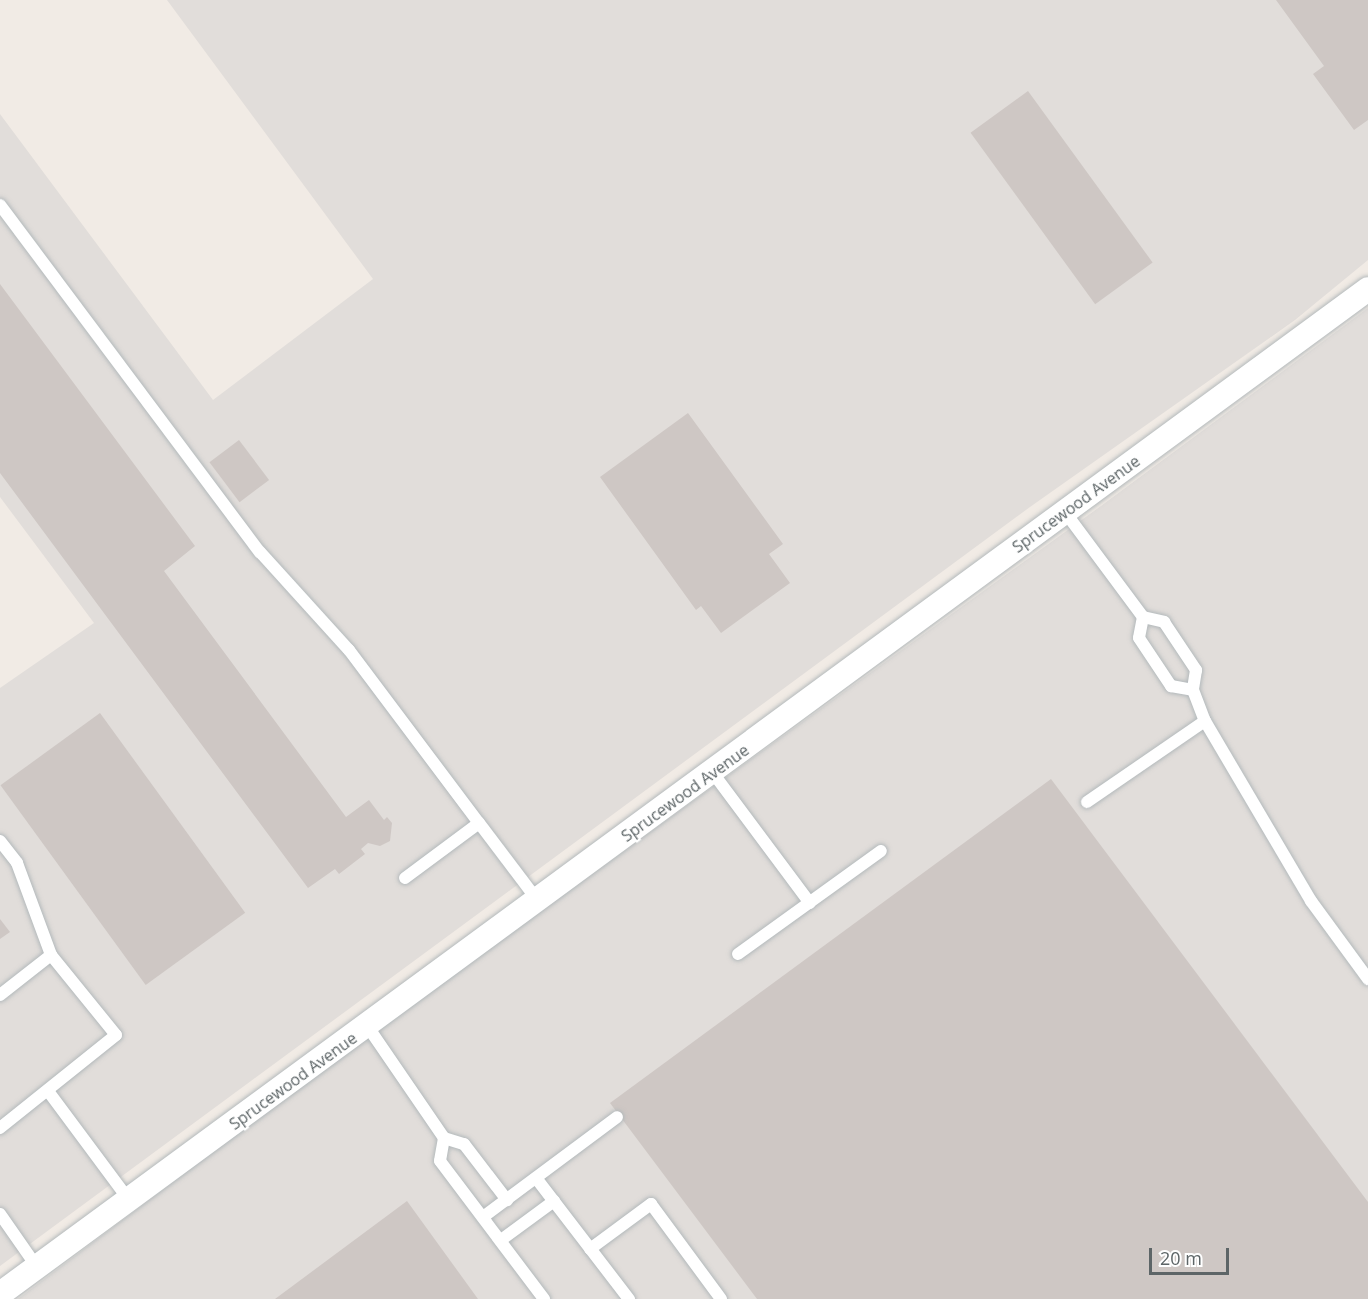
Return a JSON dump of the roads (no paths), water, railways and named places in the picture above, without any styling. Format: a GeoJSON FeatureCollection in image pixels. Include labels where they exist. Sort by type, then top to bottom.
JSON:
{"type":"FeatureCollection","features":[{"type":"Feature","properties":{"kind":"street","name":"Sprucewood Avenue"},"geometry":{"type":"LineString","coordinates":[[0,1294],[368,1027],[1368,289]]}},
{"type":"Feature","properties":{"kind":"lane"},"geometry":{"type":"LineString","coordinates":[[0,205],[260,552],[349,650],[538,901]]}},
{"type":"Feature","properties":{"kind":"lane"},"geometry":{"type":"LineString","coordinates":[[1065,512],[1143,617],[1164,622],[1196,670],[1194,690],[1205,721],[1311,901],[1368,979]]}},
{"type":"Feature","properties":{"kind":"lane"},"geometry":{"type":"LineString","coordinates":[[1143,617],[1139,638],[1171,686],[1194,690]]}},
{"type":"Feature","properties":{"kind":"lane"},"geometry":{"type":"LineString","coordinates":[[1087,802],[1205,721]]}},
{"type":"Feature","properties":{"kind":"lane"},"geometry":{"type":"LineString","coordinates":[[714,772],[810,903]]}},
{"type":"Feature","properties":{"kind":"lane"},"geometry":{"type":"LineString","coordinates":[[405,878],[479,823]]}},
{"type":"Feature","properties":{"kind":"lane"},"geometry":{"type":"LineString","coordinates":[[0,841],[17,863],[51,955],[117,1035],[0,1128]]}},
{"type":"Feature","properties":{"kind":"lane"},"geometry":{"type":"LineString","coordinates":[[738,954],[881,851]]}},
{"type":"Feature","properties":{"kind":"lane"},"geometry":{"type":"LineString","coordinates":[[0,995],[51,955]]}},
{"type":"Feature","properties":{"kind":"lane"},"geometry":{"type":"LineString","coordinates":[[368,1027],[444,1138],[464,1144],[507,1200]]}},
{"type":"Feature","properties":{"kind":"lane"},"geometry":{"type":"LineString","coordinates":[[48,1091],[129,1200]]}},
{"type":"Feature","properties":{"kind":"lane"},"geometry":{"type":"LineString","coordinates":[[483,1217],[617,1117]]}},
{"type":"Feature","properties":{"kind":"lane"},"geometry":{"type":"LineString","coordinates":[[444,1138],[440,1161],[544,1299]]}},
{"type":"Feature","properties":{"kind":"lane"},"geometry":{"type":"LineString","coordinates":[[536,1178],[629,1299]]}},
{"type":"Feature","properties":{"kind":"lane"},"geometry":{"type":"LineString","coordinates":[[501,1240],[554,1201]]}},
{"type":"Feature","properties":{"kind":"lane"},"geometry":{"type":"LineString","coordinates":[[590,1249],[651,1204],[721,1299]]}},
{"type":"Feature","properties":{"kind":"lane"},"geometry":{"type":"LineString","coordinates":[[0,1214],[37,1267]]}}]}
